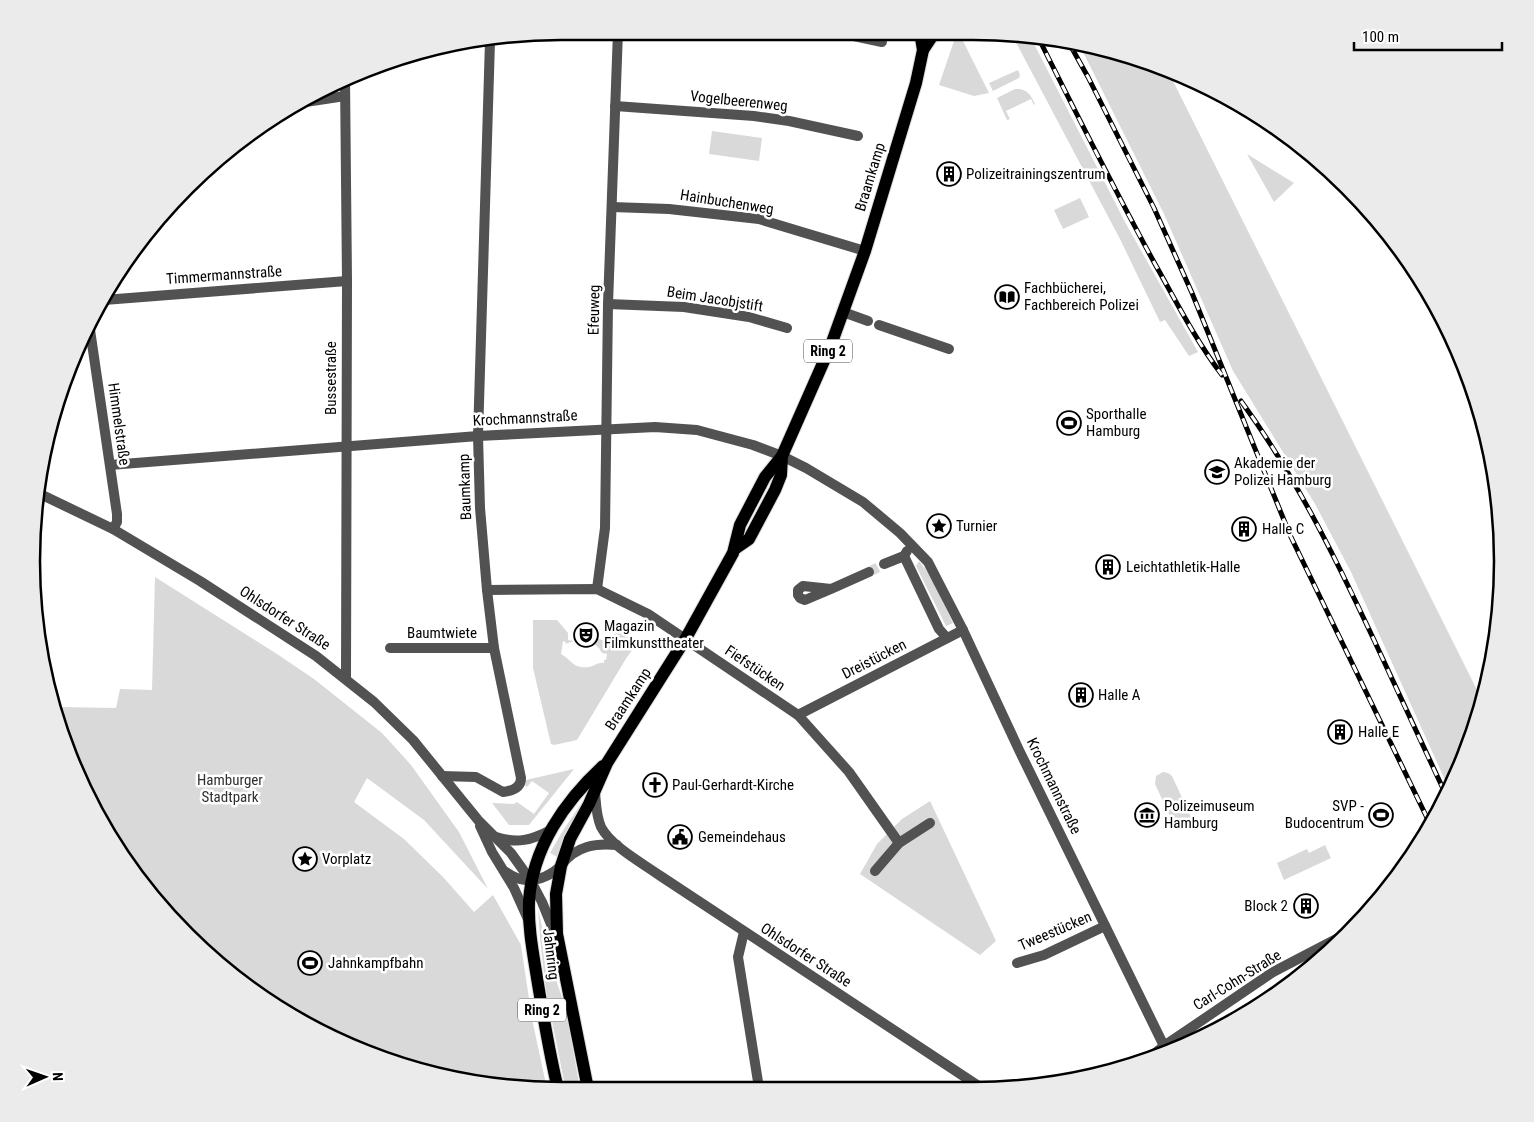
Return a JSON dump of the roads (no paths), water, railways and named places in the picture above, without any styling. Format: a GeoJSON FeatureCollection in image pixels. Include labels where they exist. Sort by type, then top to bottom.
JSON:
{"type":"FeatureCollection","features":[{"type":"Feature","properties":{"kind":"main road","name":"Braamkamp"},"geometry":{"type":"LineString","coordinates":[[567,980],[558,944],[556,904],[560,866],[570,839],[596,791],[607,763],[686,638],[736,548],[749,540],[775,490],[781,475],[782,456],[830,345],[864,251],[916,83],[922,50],[921,40]]}},
{"type":"Feature","properties":{"kind":"main road","name":"Braamkamp"},"geometry":{"type":"LineString","coordinates":[[922,50],[929,40]]}},
{"type":"Feature","properties":{"kind":"main road","name":"Braamkamp"},"geometry":{"type":"LineString","coordinates":[[532,881],[539,856],[551,830],[578,791],[607,763]]}},
{"type":"Feature","properties":{"kind":"main road","name":"Jahnring"},"geometry":{"type":"LineString","coordinates":[[532,881],[529,904],[531,930],[543,1019],[556,1082]]}},
{"type":"Feature","properties":{"kind":"main road","name":"Jahnring"},"geometry":{"type":"LineString","coordinates":[[567,980],[587,1082]]}},
{"type":"Feature","properties":{"kind":"street","name":"Efeuweg"},"geometry":{"type":"LineString","coordinates":[[597,589],[605,528],[608,429],[608,304],[618,40]]}},
{"type":"Feature","properties":{"kind":"street"},"geometry":{"type":"LineString","coordinates":[[873,40],[882,42]]}},
{"type":"Feature","properties":{"kind":"street","name":"Baumkamp"},"geometry":{"type":"LineString","coordinates":[[442,776],[476,777],[503,792],[512,791],[521,782],[494,648],[482,538],[478,436],[490,45]]}},
{"type":"Feature","properties":{"kind":"street","name":"Bussestraße"},"geometry":{"type":"LineString","coordinates":[[345,88],[347,281],[346,678]]}},
{"type":"Feature","properties":{"kind":"street"},"geometry":{"type":"LineString","coordinates":[[320,100],[345,96]]}},
{"type":"Feature","properties":{"kind":"street","name":"Vogelbeerenweg"},"geometry":{"type":"LineString","coordinates":[[615,106],[754,116],[789,121],[858,136]]}},
{"type":"Feature","properties":{"kind":"street","name":"Hainbuchenweg"},"geometry":{"type":"LineString","coordinates":[[612,207],[669,209],[759,219],[864,251]]}},
{"type":"Feature","properties":{"kind":"street","name":"Timmermannstraße"},"geometry":{"type":"LineString","coordinates":[[110,300],[347,281]]}},
{"type":"Feature","properties":{"kind":"street","name":"Beim Jacobjstift"},"geometry":{"type":"LineString","coordinates":[[608,304],[684,307],[749,317],[787,328]]}},
{"type":"Feature","properties":{"kind":"street"},"geometry":{"type":"LineString","coordinates":[[843,312],[868,321]]}},
{"type":"Feature","properties":{"kind":"street"},"geometry":{"type":"LineString","coordinates":[[879,325],[949,349]]}},
{"type":"Feature","properties":{"kind":"street","name":"Himmelstraße"},"geometry":{"type":"LineString","coordinates":[[91,337],[117,514],[117,522],[113,529]]}},
{"type":"Feature","properties":{"kind":"street","name":"Krochmannstraße"},"geometry":{"type":"LineString","coordinates":[[110,465],[478,436],[655,427],[697,430],[752,445],[782,456],[811,470],[863,502],[912,544],[928,562],[963,630],[1164,1045]]}},
{"type":"Feature","properties":{"kind":"street","name":"Ohlsdorfer Straße"},"geometry":{"type":"LineString","coordinates":[[44,496],[113,529],[200,581],[316,656],[374,702],[413,740],[478,820],[503,844],[532,881],[548,914],[558,944]]}},
{"type":"Feature","properties":{"kind":"street"},"geometry":{"type":"LineString","coordinates":[[884,564],[904,556],[912,544]]}},
{"type":"Feature","properties":{"kind":"street"},"geometry":{"type":"LineString","coordinates":[[904,556],[939,629],[947,638]]}},
{"type":"Feature","properties":{"kind":"street"},"geometry":{"type":"LineString","coordinates":[[831,589],[869,572]]}},
{"type":"Feature","properties":{"kind":"street","name":"Fiefstücken"},"geometry":{"type":"LineString","coordinates":[[487,590],[597,589],[648,614],[798,715],[848,772],[899,843]]}},
{"type":"Feature","properties":{"kind":"street","name":"Dreistücken"},"geometry":{"type":"LineString","coordinates":[[798,715],[963,630]]}},
{"type":"Feature","properties":{"kind":"street","name":"Baumtwiete"},"geometry":{"type":"LineString","coordinates":[[390,648],[494,648]]}},
{"type":"Feature","properties":{"kind":"street","name":"Ohlsdorfer Straße"},"geometry":{"type":"LineString","coordinates":[[596,791],[601,827],[617,845],[659,876],[972,1082]]}},
{"type":"Feature","properties":{"kind":"street","name":"Ohlsdorfer Straße"},"geometry":{"type":"LineString","coordinates":[[478,820],[492,852],[505,871],[522,904],[531,930]]}},
{"type":"Feature","properties":{"kind":"street"},"geometry":{"type":"LineString","coordinates":[[875,871],[899,843],[930,823]]}},
{"type":"Feature","properties":{"kind":"street"},"geometry":{"type":"LineString","coordinates":[[495,836],[506,840],[521,841],[531,839],[551,830]]}},
{"type":"Feature","properties":{"kind":"street"},"geometry":{"type":"LineString","coordinates":[[505,871],[519,880],[532,881],[545,877],[569,857],[585,847],[597,844],[617,845]]}},
{"type":"Feature","properties":{"kind":"street","name":"Tweestücken"},"geometry":{"type":"LineString","coordinates":[[1017,963],[1044,955],[1105,926]]}},
{"type":"Feature","properties":{"kind":"street"},"geometry":{"type":"LineString","coordinates":[[744,932],[738,957],[758,1082]]}},
{"type":"Feature","properties":{"kind":"street","name":"Carl-Cohn-Straße"},"geometry":{"type":"LineString","coordinates":[[1167,1044],[1273,972],[1325,945]]}},
{"type":"Feature","properties":{"kind":"tunnel"},"geometry":{"type":"LineString","coordinates":[[869,572],[884,564]]}},
{"type":"Feature","properties":{"kind":"railway"},"geometry":{"type":"LineString","coordinates":[[1042,44],[1155,264],[1195,335],[1222,375]]}},
{"type":"Feature","properties":{"kind":"railway"},"geometry":{"type":"LineString","coordinates":[[1073,50],[1154,208],[1192,293],[1290,535],[1427,817]]}},
{"type":"Feature","properties":{"kind":"railway"},"geometry":{"type":"LineString","coordinates":[[1241,401],[1297,487],[1329,547],[1442,786]]}},
{"type":"Feature","properties":{"kind":"place","name":"Polizeitrainingszentrum"},"geometry":{"type":"Point","coordinates":[949,174]}},
{"type":"Feature","properties":{"kind":"place","name":"Fachbücherei, Fachbereich Polizei"},"geometry":{"type":"Point","coordinates":[1007,297]}},
{"type":"Feature","properties":{"kind":"place","name":"Sporthalle Hamburg"},"geometry":{"type":"Point","coordinates":[1069,423]}},
{"type":"Feature","properties":{"kind":"place","name":"Akademie der Polizei Hamburg"},"geometry":{"type":"Point","coordinates":[1217,472]}},
{"type":"Feature","properties":{"kind":"place","name":"Turnier"},"geometry":{"type":"Point","coordinates":[939,526]}},
{"type":"Feature","properties":{"kind":"place","name":"Halle C"},"geometry":{"type":"Point","coordinates":[1244,529]}},
{"type":"Feature","properties":{"kind":"place","name":"Leichtathletik-Halle"},"geometry":{"type":"Point","coordinates":[1108,567]}},
{"type":"Feature","properties":{"kind":"place","name":"Magazin Filmkunsttheater"},"geometry":{"type":"Point","coordinates":[586,635]}},
{"type":"Feature","properties":{"kind":"place","name":"Halle A"},"geometry":{"type":"Point","coordinates":[1081,695]}},
{"type":"Feature","properties":{"kind":"place","name":"Halle E"},"geometry":{"type":"Point","coordinates":[1340,732]}},
{"type":"Feature","properties":{"kind":"place","name":"Paul-Gerhardt-Kirche"},"geometry":{"type":"Point","coordinates":[655,785]}},
{"type":"Feature","properties":{"kind":"place","name":"Polizeimuseum Hamburg"},"geometry":{"type":"Point","coordinates":[1147,815]}},
{"type":"Feature","properties":{"kind":"place","name":"SVP - Budocentrum"},"geometry":{"type":"Point","coordinates":[1381,815]}},
{"type":"Feature","properties":{"kind":"place","name":"Gemeindehaus"},"geometry":{"type":"Point","coordinates":[680,837]}},
{"type":"Feature","properties":{"kind":"place","name":"Vorplatz"},"geometry":{"type":"Point","coordinates":[305,859]}},
{"type":"Feature","properties":{"kind":"place","name":"Block 2"},"geometry":{"type":"Point","coordinates":[1306,906]}},
{"type":"Feature","properties":{"kind":"place","name":"Jahnkampfbahn"},"geometry":{"type":"Point","coordinates":[310,963]}},
{"type":"Feature","properties":{"kind":"park label","name":"Hamburger Stadtpark"},"geometry":{"type":"Point","coordinates":[230,788]}}]}
